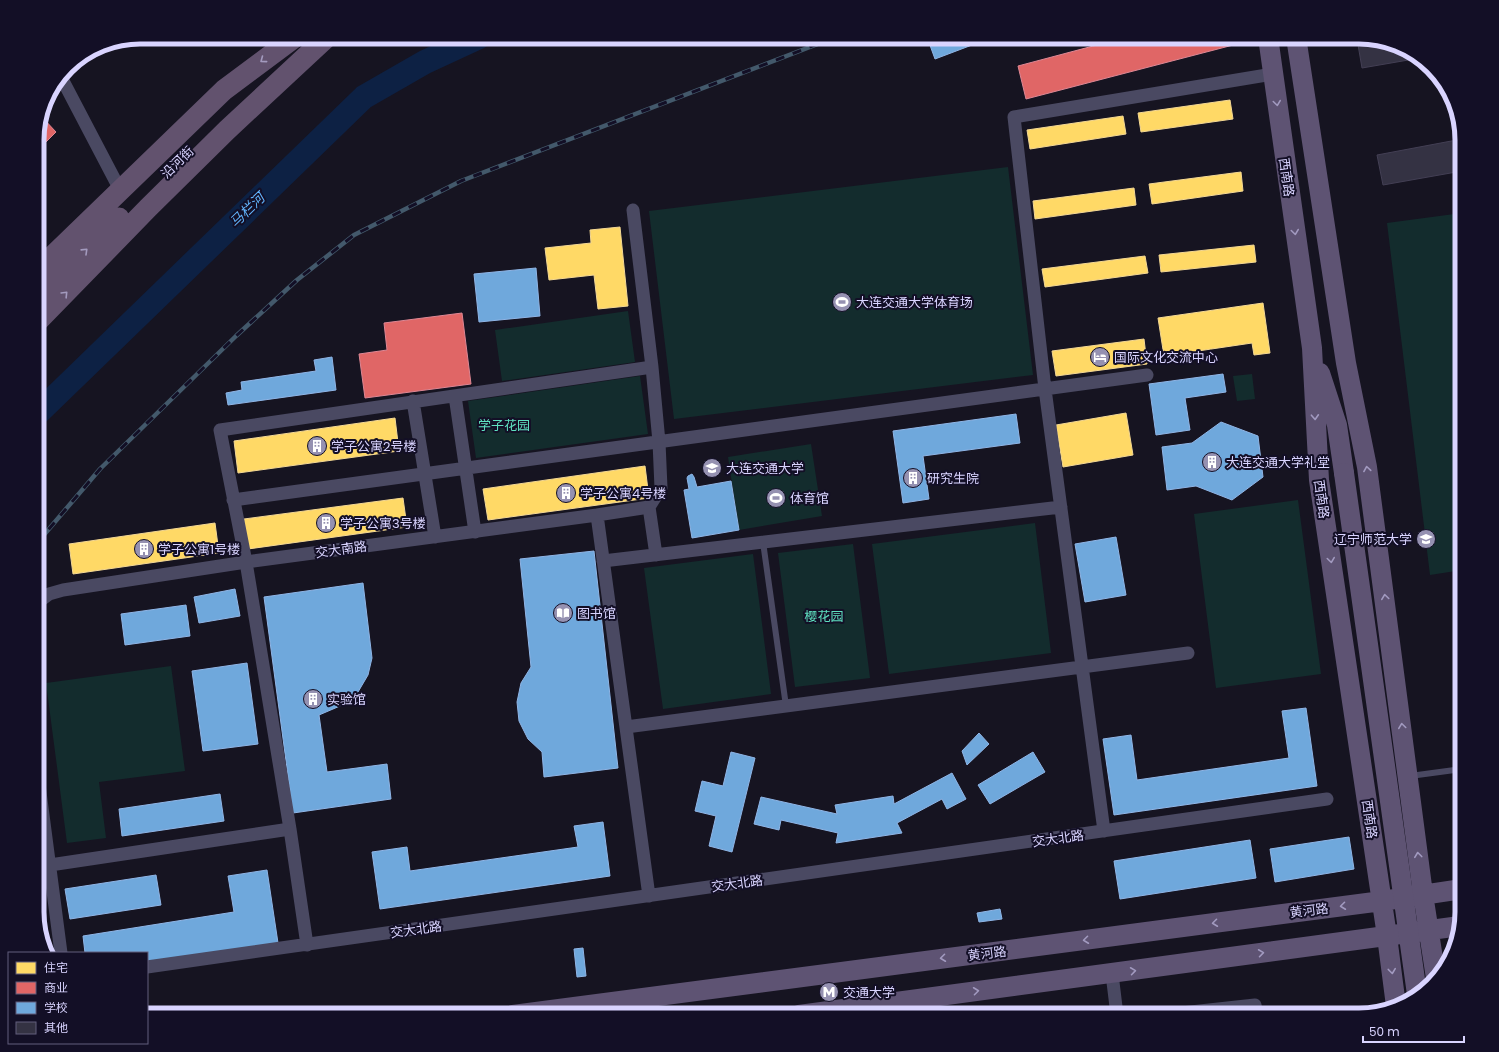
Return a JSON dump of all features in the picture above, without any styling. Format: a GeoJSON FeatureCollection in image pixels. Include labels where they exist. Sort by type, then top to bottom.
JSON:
{"type":"FeatureCollection","features":[{"type":"Feature","properties":{"kind":"highway","name":"沿河街"},"geometry":{"type":"LineString","coordinates":[[44,264],[224,90],[286,44]]}},
{"type":"Feature","properties":{"kind":"highway","name":"沿河街"},"geometry":{"type":"LineString","coordinates":[[44,290],[236,104],[317,44]]}},
{"type":"Feature","properties":{"kind":"highway"},"geometry":{"type":"LineString","coordinates":[[44,315],[148,208],[319,44]]}},
{"type":"Feature","properties":{"kind":"highway"},"geometry":{"type":"LineString","coordinates":[[44,252],[158,147],[208,106]]}},
{"type":"Feature","properties":{"kind":"main road","name":"西南路"},"geometry":{"type":"LineString","coordinates":[[1269,44],[1312,348],[1319,480],[1382,901],[1395,1001]]}},
{"type":"Feature","properties":{"kind":"main road"},"geometry":{"type":"LineString","coordinates":[[1297,44],[1343,348],[1367,468],[1423,894],[1435,970]]}},
{"type":"Feature","properties":{"kind":"main road"},"geometry":{"type":"LineString","coordinates":[[1312,348],[1337,425]]}},
{"type":"Feature","properties":{"kind":"main road"},"geometry":{"type":"LineString","coordinates":[[1337,425],[1343,348]]}},
{"type":"Feature","properties":{"kind":"main road","name":"西南路"},"geometry":{"type":"LineString","coordinates":[[1337,425],[1416,989]]}},
{"type":"Feature","properties":{"kind":"main road","name":"黄河路"},"geometry":{"type":"LineString","coordinates":[[565,1008],[1382,901],[1455,890]]}},
{"type":"Feature","properties":{"kind":"main road"},"geometry":{"type":"LineString","coordinates":[[910,1008],[1112,974],[1454,927]]}},
{"type":"Feature","properties":{"kind":"street"},"geometry":{"type":"LineString","coordinates":[[1104,831],[1045,390],[1014,117],[1272,74]]}},
{"type":"Feature","properties":{"kind":"street"},"geometry":{"type":"LineString","coordinates":[[64,82],[118,184]]}},
{"type":"Feature","properties":{"kind":"street"},"geometry":{"type":"LineString","coordinates":[[633,210],[652,367],[658,442],[661,488],[649,507],[656,555]]}},
{"type":"Feature","properties":{"kind":"street"},"geometry":{"type":"LineString","coordinates":[[307,945],[290,829],[246,562],[220,430],[652,367]]}},
{"type":"Feature","properties":{"kind":"street"},"geometry":{"type":"LineString","coordinates":[[234,500],[1147,376]]}},
{"type":"Feature","properties":{"kind":"street"},"geometry":{"type":"LineString","coordinates":[[454,396],[464,469],[475,532]]}},
{"type":"Feature","properties":{"kind":"street"},"geometry":{"type":"LineString","coordinates":[[413,402],[435,537]]}},
{"type":"Feature","properties":{"kind":"street"},"geometry":{"type":"LineString","coordinates":[[603,561],[1061,506]]}},
{"type":"Feature","properties":{"kind":"street","name":"交大南路"},"geometry":{"type":"LineString","coordinates":[[44,598],[49,594],[63,590],[246,562],[475,532],[649,507]]}},
{"type":"Feature","properties":{"kind":"street"},"geometry":{"type":"LineString","coordinates":[[597,515],[649,896]]}},
{"type":"Feature","properties":{"kind":"street"},"geometry":{"type":"LineString","coordinates":[[626,727],[1188,653]]}},
{"type":"Feature","properties":{"kind":"street","name":"交大北路"},"geometry":{"type":"LineString","coordinates":[[148,968],[1327,800]]}},
{"type":"Feature","properties":{"kind":"street"},"geometry":{"type":"LineString","coordinates":[[44,821],[61,952]]}},
{"type":"Feature","properties":{"kind":"street"},"geometry":{"type":"LineString","coordinates":[[50,865],[290,829]]}},
{"type":"Feature","properties":{"kind":"street"},"geometry":{"type":"LineString","coordinates":[[1112,974],[1116,1008]]}},
{"type":"Feature","properties":{"kind":"street"},"geometry":{"type":"LineString","coordinates":[[1235,1008],[1255,1006],[1255,1008]]}},
{"type":"Feature","properties":{"kind":"lane"},"geometry":{"type":"LineString","coordinates":[[763,542],[786,706]]}},
{"type":"Feature","properties":{"kind":"lane"},"geometry":{"type":"LineString","coordinates":[[1408,776],[1455,770]]}},
{"type":"Feature","properties":{"kind":"green space","name":"大连交通大学体育场"},"geometry":{"type":"Polygon","coordinates":[[[1008,167],[1033,375],[674,419],[649,211],[1008,167]]]}},
{"type":"Feature","properties":{"kind":"green space"},"geometry":{"type":"Polygon","coordinates":[[[1455,214],[1455,571],[1430,575],[1387,223],[1455,214]]]}},
{"type":"Feature","properties":{"kind":"green space"},"geometry":{"type":"Polygon","coordinates":[[[628,311],[635,362],[502,381],[495,330],[628,311]]]}},
{"type":"Feature","properties":{"kind":"green space"},"geometry":{"type":"Polygon","coordinates":[[[1252,374],[1255,399],[1237,401],[1233,376],[1252,374]]]}},
{"type":"Feature","properties":{"kind":"green space","name":"学子花园"},"geometry":{"type":"Polygon","coordinates":[[[640,376],[648,434],[476,458],[468,401],[640,376]]]}},
{"type":"Feature","properties":{"kind":"green space","name":"体育馆"},"geometry":{"type":"Polygon","coordinates":[[[811,444],[822,516],[739,530],[728,457],[811,444]]]}},
{"type":"Feature","properties":{"kind":"green space"},"geometry":{"type":"Polygon","coordinates":[[[1298,500],[1321,674],[1216,688],[1194,514],[1298,500]]]}},
{"type":"Feature","properties":{"kind":"green space"},"geometry":{"type":"Polygon","coordinates":[[[1035,523],[1051,653],[889,674],[872,544],[1035,523]]]}},
{"type":"Feature","properties":{"kind":"green space","name":"樱花园"},"geometry":{"type":"Polygon","coordinates":[[[853,544],[870,678],[795,687],[778,553],[853,544]]]}},
{"type":"Feature","properties":{"kind":"green space"},"geometry":{"type":"Polygon","coordinates":[[[753,554],[771,694],[663,709],[644,568],[753,554]]]}},
{"type":"Feature","properties":{"kind":"green space"},"geometry":{"type":"Polygon","coordinates":[[[171,666],[185,771],[99,782],[106,838],[67,843],[46,683],[171,666]]]}},
{"type":"Feature","properties":{"kind":"building: 住宅"},"geometry":{"type":"Polygon","coordinates":[[[1230,100],[1233,119],[1141,132],[1138,113],[1230,100]]]}},
{"type":"Feature","properties":{"kind":"building: 住宅"},"geometry":{"type":"Polygon","coordinates":[[[1123,116],[1126,134],[1030,149],[1027,130],[1123,116]]]}},
{"type":"Feature","properties":{"kind":"building: 住宅"},"geometry":{"type":"Polygon","coordinates":[[[1241,172],[1243,191],[1152,204],[1149,184],[1241,172]]]}},
{"type":"Feature","properties":{"kind":"building: 住宅"},"geometry":{"type":"Polygon","coordinates":[[[1134,188],[1136,205],[1035,219],[1033,201],[1134,188]]]}},
{"type":"Feature","properties":{"kind":"building: 住宅"},"geometry":{"type":"Polygon","coordinates":[[[620,227],[628,306],[598,309],[594,275],[549,280],[545,248],[591,243],[590,230],[620,227]]]}},
{"type":"Feature","properties":{"kind":"building: 住宅"},"geometry":{"type":"Polygon","coordinates":[[[1254,245],[1256,262],[1161,272],[1159,255],[1254,245]]]}},
{"type":"Feature","properties":{"kind":"building: 住宅"},"geometry":{"type":"Polygon","coordinates":[[[1145,256],[1148,273],[1045,287],[1042,269],[1145,256]]]}},
{"type":"Feature","properties":{"kind":"building: 住宅"},"geometry":{"type":"Polygon","coordinates":[[[1263,303],[1270,353],[1254,355],[1252,343],[1164,356],[1158,318],[1263,303]]]}},
{"type":"Feature","properties":{"kind":"building: 住宅","name":"国际文化交流中心"},"geometry":{"type":"Polygon","coordinates":[[[1144,339],[1147,364],[1056,376],[1052,351],[1144,339]]]}},
{"type":"Feature","properties":{"kind":"building: 住宅"},"geometry":{"type":"Polygon","coordinates":[[[1126,413],[1133,455],[1063,467],[1056,425],[1126,413]]]}},
{"type":"Feature","properties":{"kind":"building: 住宅","name":"学子公寓2号楼"},"geometry":{"type":"Polygon","coordinates":[[[395,418],[399,451],[238,473],[234,441],[395,418]]]}},
{"type":"Feature","properties":{"kind":"building: 住宅","name":"学子公寓4号楼"},"geometry":{"type":"Polygon","coordinates":[[[645,466],[649,498],[488,520],[483,489],[645,466]]]}},
{"type":"Feature","properties":{"kind":"building: 住宅","name":"学子公寓3号楼"},"geometry":{"type":"Polygon","coordinates":[[[403,498],[407,527],[248,549],[244,519],[403,498]]]}},
{"type":"Feature","properties":{"kind":"building: 住宅","name":"学子公寓1号楼"},"geometry":{"type":"Polygon","coordinates":[[[215,523],[219,553],[73,574],[69,544],[215,523]]]}},
{"type":"Feature","properties":{"kind":"building: 商业"},"geometry":{"type":"Polygon","coordinates":[[[1101,44],[1237,44],[1026,99],[1018,66],[1101,44]]]}},
{"type":"Feature","properties":{"kind":"building: 商业"},"geometry":{"type":"Polygon","coordinates":[[[46,121],[56,132],[44,144],[46,121]]]}},
{"type":"Feature","properties":{"kind":"building: 商业"},"geometry":{"type":"Polygon","coordinates":[[[462,313],[471,384],[365,398],[359,354],[387,350],[384,323],[462,313]]]}},
{"type":"Feature","properties":{"kind":"building: 学校"},"geometry":{"type":"Polygon","coordinates":[[[930,44],[972,44],[972,45],[935,59],[930,44]]]}},
{"type":"Feature","properties":{"kind":"building: 学校"},"geometry":{"type":"Polygon","coordinates":[[[536,268],[540,316],[479,322],[474,274],[536,268]]]}},
{"type":"Feature","properties":{"kind":"building: 学校"},"geometry":{"type":"Polygon","coordinates":[[[332,357],[336,390],[228,405],[226,393],[242,390],[241,382],[316,371],[314,360],[332,357]]]}},
{"type":"Feature","properties":{"kind":"building: 学校"},"geometry":{"type":"Polygon","coordinates":[[[1223,374],[1226,392],[1185,398],[1190,430],[1156,435],[1149,384],[1223,374]]]}},
{"type":"Feature","properties":{"kind":"building: 学校","name":"研究生院"},"geometry":{"type":"Polygon","coordinates":[[[1016,414],[1020,443],[923,456],[929,499],[903,503],[893,431],[1016,414]]]}},
{"type":"Feature","properties":{"kind":"building: 学校","name":"大连交通大学礼堂"},"geometry":{"type":"Polygon","coordinates":[[[1221,422],[1258,436],[1263,477],[1232,500],[1196,486],[1167,490],[1162,447],[1192,443],[1221,422]]]}},
{"type":"Feature","properties":{"kind":"building: 学校"},"geometry":{"type":"Polygon","coordinates":[[[692,474],[697,487],[731,481],[739,530],[692,538],[684,490],[689,489],[687,478],[692,474]]]}},
{"type":"Feature","properties":{"kind":"building: 学校"},"geometry":{"type":"Polygon","coordinates":[[[1116,537],[1126,595],[1085,602],[1075,544],[1116,537]]]}},
{"type":"Feature","properties":{"kind":"building: 学校","name":"图书馆"},"geometry":{"type":"Polygon","coordinates":[[[594,551],[618,768],[544,777],[542,752],[528,739],[519,721],[517,702],[521,683],[531,667],[520,559],[594,551]]]}},
{"type":"Feature","properties":{"kind":"building: 学校","name":"实验馆"},"geometry":{"type":"Polygon","coordinates":[[[363,583],[372,658],[368,675],[358,692],[340,706],[319,715],[327,772],[387,764],[391,799],[293,813],[264,597],[363,583]]]}},
{"type":"Feature","properties":{"kind":"building: 学校"},"geometry":{"type":"Polygon","coordinates":[[[235,589],[240,616],[199,623],[194,597],[235,589]]]}},
{"type":"Feature","properties":{"kind":"building: 学校"},"geometry":{"type":"Polygon","coordinates":[[[186,605],[190,636],[125,645],[121,614],[186,605]]]}},
{"type":"Feature","properties":{"kind":"building: 学校"},"geometry":{"type":"Polygon","coordinates":[[[247,663],[258,744],[203,751],[192,671],[247,663]]]}},
{"type":"Feature","properties":{"kind":"building: 学校"},"geometry":{"type":"Polygon","coordinates":[[[1306,708],[1317,786],[1114,815],[1103,739],[1131,735],[1137,780],[1289,758],[1282,711],[1306,708]]]}},
{"type":"Feature","properties":{"kind":"building: 学校"},"geometry":{"type":"Polygon","coordinates":[[[979,733],[989,744],[967,765],[962,751],[979,733]]]}},
{"type":"Feature","properties":{"kind":"building: 学校"},"geometry":{"type":"Polygon","coordinates":[[[731,752],[755,758],[732,852],[709,846],[716,816],[695,811],[702,781],[723,786],[731,752]]]}},
{"type":"Feature","properties":{"kind":"building: 学校"},"geometry":{"type":"Polygon","coordinates":[[[1033,752],[1045,772],[990,804],[978,785],[1033,752]]]}},
{"type":"Feature","properties":{"kind":"building: 学校"},"geometry":{"type":"Polygon","coordinates":[[[952,773],[966,799],[947,809],[942,799],[897,823],[902,833],[836,843],[838,833],[781,820],[779,830],[754,824],[761,797],[837,814],[835,805],[893,796],[894,804],[952,773]]]}},
{"type":"Feature","properties":{"kind":"building: 学校"},"geometry":{"type":"Polygon","coordinates":[[[220,794],[224,821],[122,836],[119,809],[220,794]]]}},
{"type":"Feature","properties":{"kind":"building: 学校"},"geometry":{"type":"Polygon","coordinates":[[[603,822],[610,876],[380,909],[372,852],[407,847],[410,871],[578,847],[574,826],[603,822]]]}},
{"type":"Feature","properties":{"kind":"building: 学校"},"geometry":{"type":"Polygon","coordinates":[[[1349,837],[1354,869],[1275,882],[1270,849],[1349,837]]]}},
{"type":"Feature","properties":{"kind":"building: 学校"},"geometry":{"type":"Polygon","coordinates":[[[1250,840],[1256,878],[1120,899],[1114,861],[1250,840]]]}},
{"type":"Feature","properties":{"kind":"building: 学校"},"geometry":{"type":"Polygon","coordinates":[[[267,870],[278,943],[148,964],[148,952],[85,952],[83,936],[234,912],[228,876],[267,870]]]}},
{"type":"Feature","properties":{"kind":"building: 学校"},"geometry":{"type":"Polygon","coordinates":[[[156,875],[161,905],[70,919],[65,889],[156,875]]]}},
{"type":"Feature","properties":{"kind":"building: 学校"},"geometry":{"type":"Polygon","coordinates":[[[1000,909],[1002,919],[979,922],[977,913],[1000,909]]]}},
{"type":"Feature","properties":{"kind":"building: 学校"},"geometry":{"type":"Polygon","coordinates":[[[583,948],[586,976],[577,977],[574,949],[583,948]]]}},
{"type":"Feature","properties":{"kind":"building: 其他"},"geometry":{"type":"Polygon","coordinates":[[[1358,44],[1384,47],[1411,60],[1362,68],[1358,44]]]}},
{"type":"Feature","properties":{"kind":"building: 其他"},"geometry":{"type":"Polygon","coordinates":[[[1455,140],[1455,172],[1383,185],[1377,155],[1455,140]]]}},
{"type":"Feature","properties":{"kind":"waterway","name":"马栏河"},"geometry":{"type":"LineString","coordinates":[[44,407],[364,97],[425,62],[464,44]]}},
{"type":"Feature","properties":{"kind":"railway"},"geometry":{"type":"LineString","coordinates":[[44,535],[100,469],[236,336],[297,280],[354,235],[461,181],[818,44]]}},
{"type":"Feature","properties":{"kind":"place","name":"大连交通大学体育场"},"geometry":{"type":"Point","coordinates":[842,302]}},
{"type":"Feature","properties":{"kind":"place","name":"国际文化交流中心"},"geometry":{"type":"Point","coordinates":[1100,357]}},
{"type":"Feature","properties":{"kind":"place","name":"学子公寓2号楼"},"geometry":{"type":"Point","coordinates":[317,446]}},
{"type":"Feature","properties":{"kind":"place","name":"大连交通大学礼堂"},"geometry":{"type":"Point","coordinates":[1212,462]}},
{"type":"Feature","properties":{"kind":"place","name":"大连交通大学"},"geometry":{"type":"Point","coordinates":[712,468]}},
{"type":"Feature","properties":{"kind":"place","name":"研究生院"},"geometry":{"type":"Point","coordinates":[913,478]}},
{"type":"Feature","properties":{"kind":"place","name":"学子公寓4号楼"},"geometry":{"type":"Point","coordinates":[566,493]}},
{"type":"Feature","properties":{"kind":"place","name":"体育馆"},"geometry":{"type":"Point","coordinates":[776,498]}},
{"type":"Feature","properties":{"kind":"place","name":"学子公寓3号楼"},"geometry":{"type":"Point","coordinates":[326,523]}},
{"type":"Feature","properties":{"kind":"place","name":"辽宁师范大学"},"geometry":{"type":"Point","coordinates":[1426,539]}},
{"type":"Feature","properties":{"kind":"place","name":"学子公寓1号楼"},"geometry":{"type":"Point","coordinates":[144,549]}},
{"type":"Feature","properties":{"kind":"place","name":"图书馆"},"geometry":{"type":"Point","coordinates":[563,613]}},
{"type":"Feature","properties":{"kind":"place","name":"实验馆"},"geometry":{"type":"Point","coordinates":[313,699]}},
{"type":"Feature","properties":{"kind":"place","name":"交通大学"},"geometry":{"type":"Point","coordinates":[829,992]}}]}
